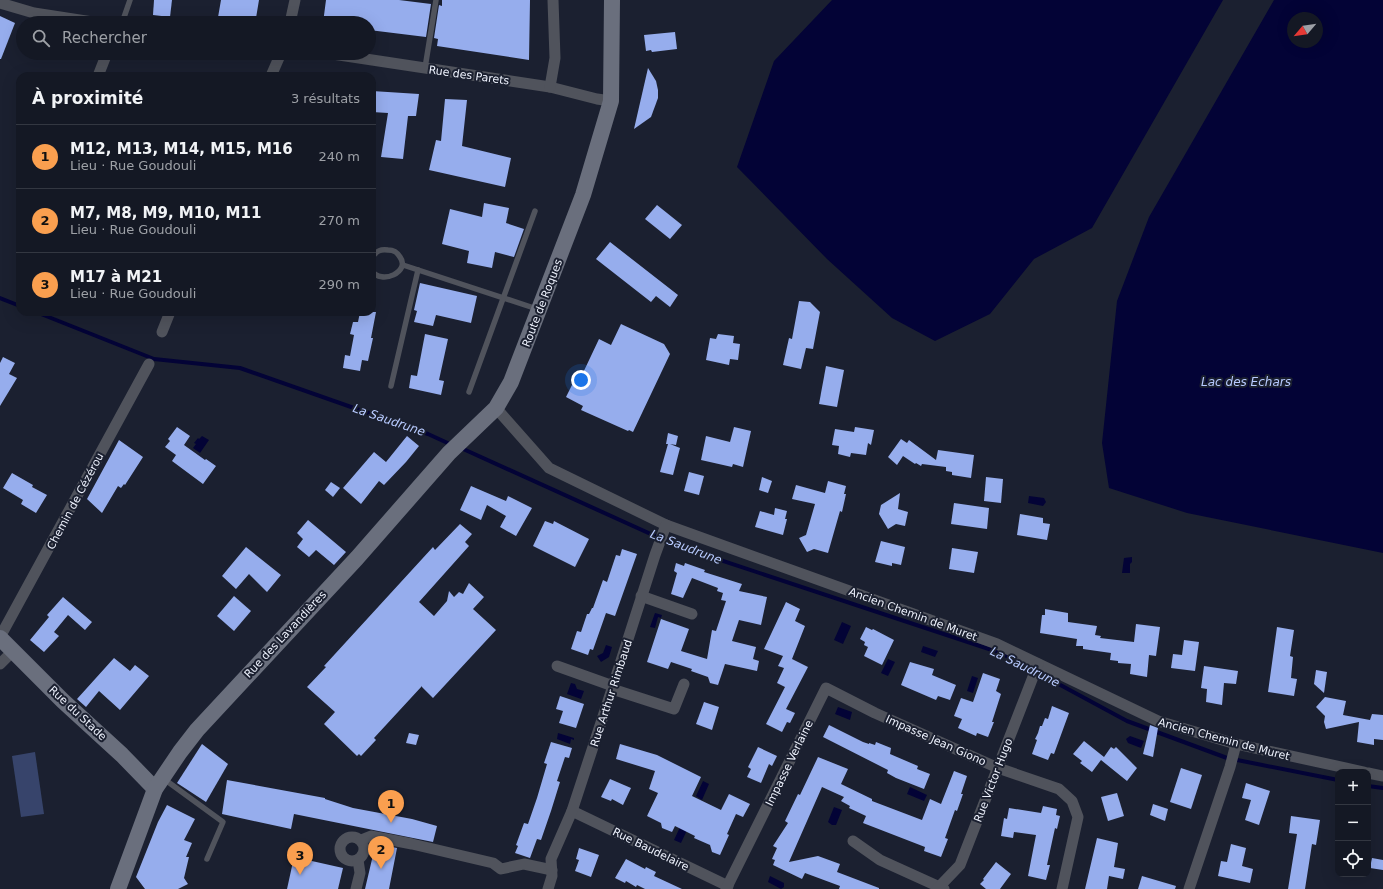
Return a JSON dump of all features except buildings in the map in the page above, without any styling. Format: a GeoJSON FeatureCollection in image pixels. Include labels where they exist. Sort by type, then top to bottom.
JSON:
{"type":"FeatureCollection","features":[{"type":"Feature","properties":{"kind":"street"},"geometry":{"type":"LineString","coordinates":[[292,16],[295,0]]}},
{"type":"Feature","properties":{"kind":"street"},"geometry":{"type":"LineString","coordinates":[[550,87],[555,58],[553,0]]}},
{"type":"Feature","properties":{"kind":"street","name":"Route de Roques"},"geometry":{"type":"LineString","coordinates":[[496,408],[512,382],[583,195],[611,101],[612,0]]}},
{"type":"Feature","properties":{"kind":"street"},"geometry":{"type":"LineString","coordinates":[[0,3],[34,13],[54,16]]}},
{"type":"Feature","properties":{"kind":"street"},"geometry":{"type":"LineString","coordinates":[[100,72],[104,60]]}},
{"type":"Feature","properties":{"kind":"street"},"geometry":{"type":"LineString","coordinates":[[273,72],[278,60]]}},
{"type":"Feature","properties":{"kind":"street","name":"Rue des Parets"},"geometry":{"type":"LineString","coordinates":[[372,60],[550,87],[611,101]]}},
{"type":"Feature","properties":{"kind":"street"},"geometry":{"type":"LineString","coordinates":[[162,332],[168,316]]}},
{"type":"Feature","properties":{"kind":"street","name":"Chemin de Cézérou"},"geometry":{"type":"LineString","coordinates":[[0,638],[149,364]]}},
{"type":"Feature","properties":{"kind":"street","name":"Rue des Lavandières"},"geometry":{"type":"LineString","coordinates":[[118,889],[159,783],[197,730],[357,558],[445,457],[496,408]]}},
{"type":"Feature","properties":{"kind":"street","name":"Ancien Chemin de Muret"},"geometry":{"type":"LineString","coordinates":[[496,408],[549,468],[666,525],[997,644],[1158,721],[1235,749],[1347,769]]}},
{"type":"Feature","properties":{"kind":"street","name":"Rue Arthur Rimbaud"},"geometry":{"type":"LineString","coordinates":[[552,870],[551,859],[572,811],[613,688],[641,596],[666,525]]}},
{"type":"Feature","properties":{"kind":"street"},"geometry":{"type":"LineString","coordinates":[[641,596],[692,614]]}},
{"type":"Feature","properties":{"kind":"street","name":"Rue du Stade"},"geometry":{"type":"LineString","coordinates":[[0,638],[122,755],[159,783]]}},
{"type":"Feature","properties":{"kind":"street"},"geometry":{"type":"LineString","coordinates":[[0,664],[13,650]]}},
{"type":"Feature","properties":{"kind":"street","name":"Rue Victor Hugo"},"geometry":{"type":"LineString","coordinates":[[940,888],[960,865],[1038,664]]}},
{"type":"Feature","properties":{"kind":"street"},"geometry":{"type":"LineString","coordinates":[[557,666],[613,688],[674,709],[684,684]]}},
{"type":"Feature","properties":{"kind":"street","name":"Impasse Verlaine"},"geometry":{"type":"LineString","coordinates":[[727,888],[826,688],[875,713]]}},
{"type":"Feature","properties":{"kind":"street","name":"Impasse Jean Giono"},"geometry":{"type":"LineString","coordinates":[[875,713],[998,768],[1059,789],[1072,802],[1078,817],[1062,889]]}},
{"type":"Feature","properties":{"kind":"street"},"geometry":{"type":"LineString","coordinates":[[1189,889],[1235,749]]}},
{"type":"Feature","properties":{"kind":"street"},"geometry":{"type":"LineString","coordinates":[[1371,774],[1383,776]]}},
{"type":"Feature","properties":{"kind":"street","name":"Rue Baudelaire"},"geometry":{"type":"LineString","coordinates":[[572,811],[727,888]]}},
{"type":"Feature","properties":{"kind":"street"},"geometry":{"type":"LineString","coordinates":[[361,840],[371,836],[412,844],[493,864],[501,869],[524,864],[552,870],[552,876],[548,889]]}},
{"type":"Feature","properties":{"kind":"street"},"geometry":{"type":"LineString","coordinates":[[350,837],[361,840],[365,851],[361,858],[350,862],[343,857],[340,845],[346,838],[350,837]]}},
{"type":"Feature","properties":{"kind":"street"},"geometry":{"type":"LineString","coordinates":[[853,841],[880,860],[940,888]]}},
{"type":"Feature","properties":{"kind":"street"},"geometry":{"type":"LineString","coordinates":[[356,889],[360,873],[358,860]]}},
{"type":"Feature","properties":{"kind":"lane"},"geometry":{"type":"LineString","coordinates":[[124,16],[130,0]]}},
{"type":"Feature","properties":{"kind":"lane"},"geometry":{"type":"LineString","coordinates":[[425,68],[436,0]]}},
{"type":"Feature","properties":{"kind":"lane"},"geometry":{"type":"LineString","coordinates":[[469,392],[505,298],[535,211]]}},
{"type":"Feature","properties":{"kind":"lane"},"geometry":{"type":"LineString","coordinates":[[376,252],[383,250],[392,250],[402,259],[403,265],[397,272],[385,277],[376,275]]}},
{"type":"Feature","properties":{"kind":"lane"},"geometry":{"type":"LineString","coordinates":[[403,265],[539,310]]}},
{"type":"Feature","properties":{"kind":"lane"},"geometry":{"type":"LineString","coordinates":[[391,386],[418,270]]}},
{"type":"Feature","properties":{"kind":"lane"},"geometry":{"type":"LineString","coordinates":[[159,783],[223,822],[207,859]]}},
{"type":"Feature","properties":{"kind":"shaded area"},"geometry":{"type":"Polygon","coordinates":[[[35,752],[44,814],[21,817],[12,756],[35,752]]]}},
{"type":"Feature","properties":{"kind":"water"},"geometry":{"type":"Polygon","coordinates":[[[832,0],[1223,0],[1092,228],[1034,259],[990,314],[935,341],[892,318],[827,259],[737,167],[774,61],[832,0]]]}},
{"type":"Feature","properties":{"kind":"water","name":"Lac des Echars"},"geometry":{"type":"Polygon","coordinates":[[[1274,0],[1383,0],[1383,553],[1187,513],[1109,488],[1102,443],[1117,301],[1149,217],[1274,0]]]}},
{"type":"Feature","properties":{"kind":"water"},"geometry":{"type":"Polygon","coordinates":[[[202,436],[209,440],[200,453],[193,448],[196,444],[194,443],[202,436]]]}},
{"type":"Feature","properties":{"kind":"water"},"geometry":{"type":"Polygon","coordinates":[[[1029,496],[1044,498],[1046,502],[1043,506],[1028,503],[1029,496]]]}},
{"type":"Feature","properties":{"kind":"water"},"geometry":{"type":"Polygon","coordinates":[[[1132,557],[1130,573],[1122,573],[1124,558],[1132,557]]]}},
{"type":"Feature","properties":{"kind":"water"},"geometry":{"type":"Polygon","coordinates":[[[655,613],[662,615],[661,618],[658,617],[655,628],[650,627],[655,613]]]}},
{"type":"Feature","properties":{"kind":"water"},"geometry":{"type":"Polygon","coordinates":[[[842,622],[851,626],[843,644],[834,640],[842,622]]]}},
{"type":"Feature","properties":{"kind":"water"},"geometry":{"type":"Polygon","coordinates":[[[606,645],[612,647],[609,657],[601,662],[597,656],[603,653],[606,645]]]}},
{"type":"Feature","properties":{"kind":"water"},"geometry":{"type":"Polygon","coordinates":[[[923,646],[938,651],[935,657],[921,652],[923,646]]]}},
{"type":"Feature","properties":{"kind":"water"},"geometry":{"type":"Polygon","coordinates":[[[888,659],[895,662],[888,676],[881,673],[888,659]]]}},
{"type":"Feature","properties":{"kind":"water"},"geometry":{"type":"Polygon","coordinates":[[[972,676],[978,678],[973,693],[967,691],[972,676]]]}},
{"type":"Feature","properties":{"kind":"water"},"geometry":{"type":"Polygon","coordinates":[[[571,683],[575,684],[577,689],[584,691],[581,699],[567,694],[571,683]]]}},
{"type":"Feature","properties":{"kind":"water"},"geometry":{"type":"Polygon","coordinates":[[[838,707],[852,712],[850,720],[835,714],[838,707]]]}},
{"type":"Feature","properties":{"kind":"water"},"geometry":{"type":"Polygon","coordinates":[[[558,733],[574,738],[574,740],[571,739],[570,744],[557,739],[558,733]]]}},
{"type":"Feature","properties":{"kind":"water"},"geometry":{"type":"Polygon","coordinates":[[[1130,736],[1144,741],[1141,748],[1128,743],[1126,739],[1130,736]]]}},
{"type":"Feature","properties":{"kind":"water"},"geometry":{"type":"Polygon","coordinates":[[[703,781],[709,784],[702,800],[696,796],[703,781]]]}},
{"type":"Feature","properties":{"kind":"water"},"geometry":{"type":"Polygon","coordinates":[[[910,787],[927,795],[924,801],[907,794],[910,787]]]}},
{"type":"Feature","properties":{"kind":"water"},"geometry":{"type":"Polygon","coordinates":[[[834,807],[842,810],[836,825],[832,825],[828,822],[834,807]]]}},
{"type":"Feature","properties":{"kind":"water"},"geometry":{"type":"Polygon","coordinates":[[[681,825],[688,828],[681,843],[674,840],[681,825]]]}},
{"type":"Feature","properties":{"kind":"water"},"geometry":{"type":"Polygon","coordinates":[[[770,876],[784,883],[784,887],[781,889],[768,882],[770,876]]]}},
{"type":"Feature","properties":{"kind":"waterway","name":"La Saudrune"},"geometry":{"type":"LineString","coordinates":[[0,298],[16,304]]}},
{"type":"Feature","properties":{"kind":"waterway","name":"La Saudrune"},"geometry":{"type":"LineString","coordinates":[[46,316],[154,359],[240,368],[428,434],[452,445]]}},
{"type":"Feature","properties":{"kind":"waterway","name":"La Saudrune"},"geometry":{"type":"LineString","coordinates":[[461,448],[675,545],[1001,653],[1127,721],[1227,758],[1335,779]]}},
{"type":"Feature","properties":{"kind":"waterway","name":"La Saudrune"},"geometry":{"type":"LineString","coordinates":[[1371,786],[1383,788]]}},
{"type":"Feature","properties":{"kind":"place","name":"M12, M13, M14, M15, M16"},"geometry":{"type":"Point","coordinates":[391,823]}},
{"type":"Feature","properties":{"kind":"place","name":"M7, M8, M9, M10, M11"},"geometry":{"type":"Point","coordinates":[381,869]}},
{"type":"Feature","properties":{"kind":"place","name":"M17 à M21"},"geometry":{"type":"Point","coordinates":[300,875]}}]}
